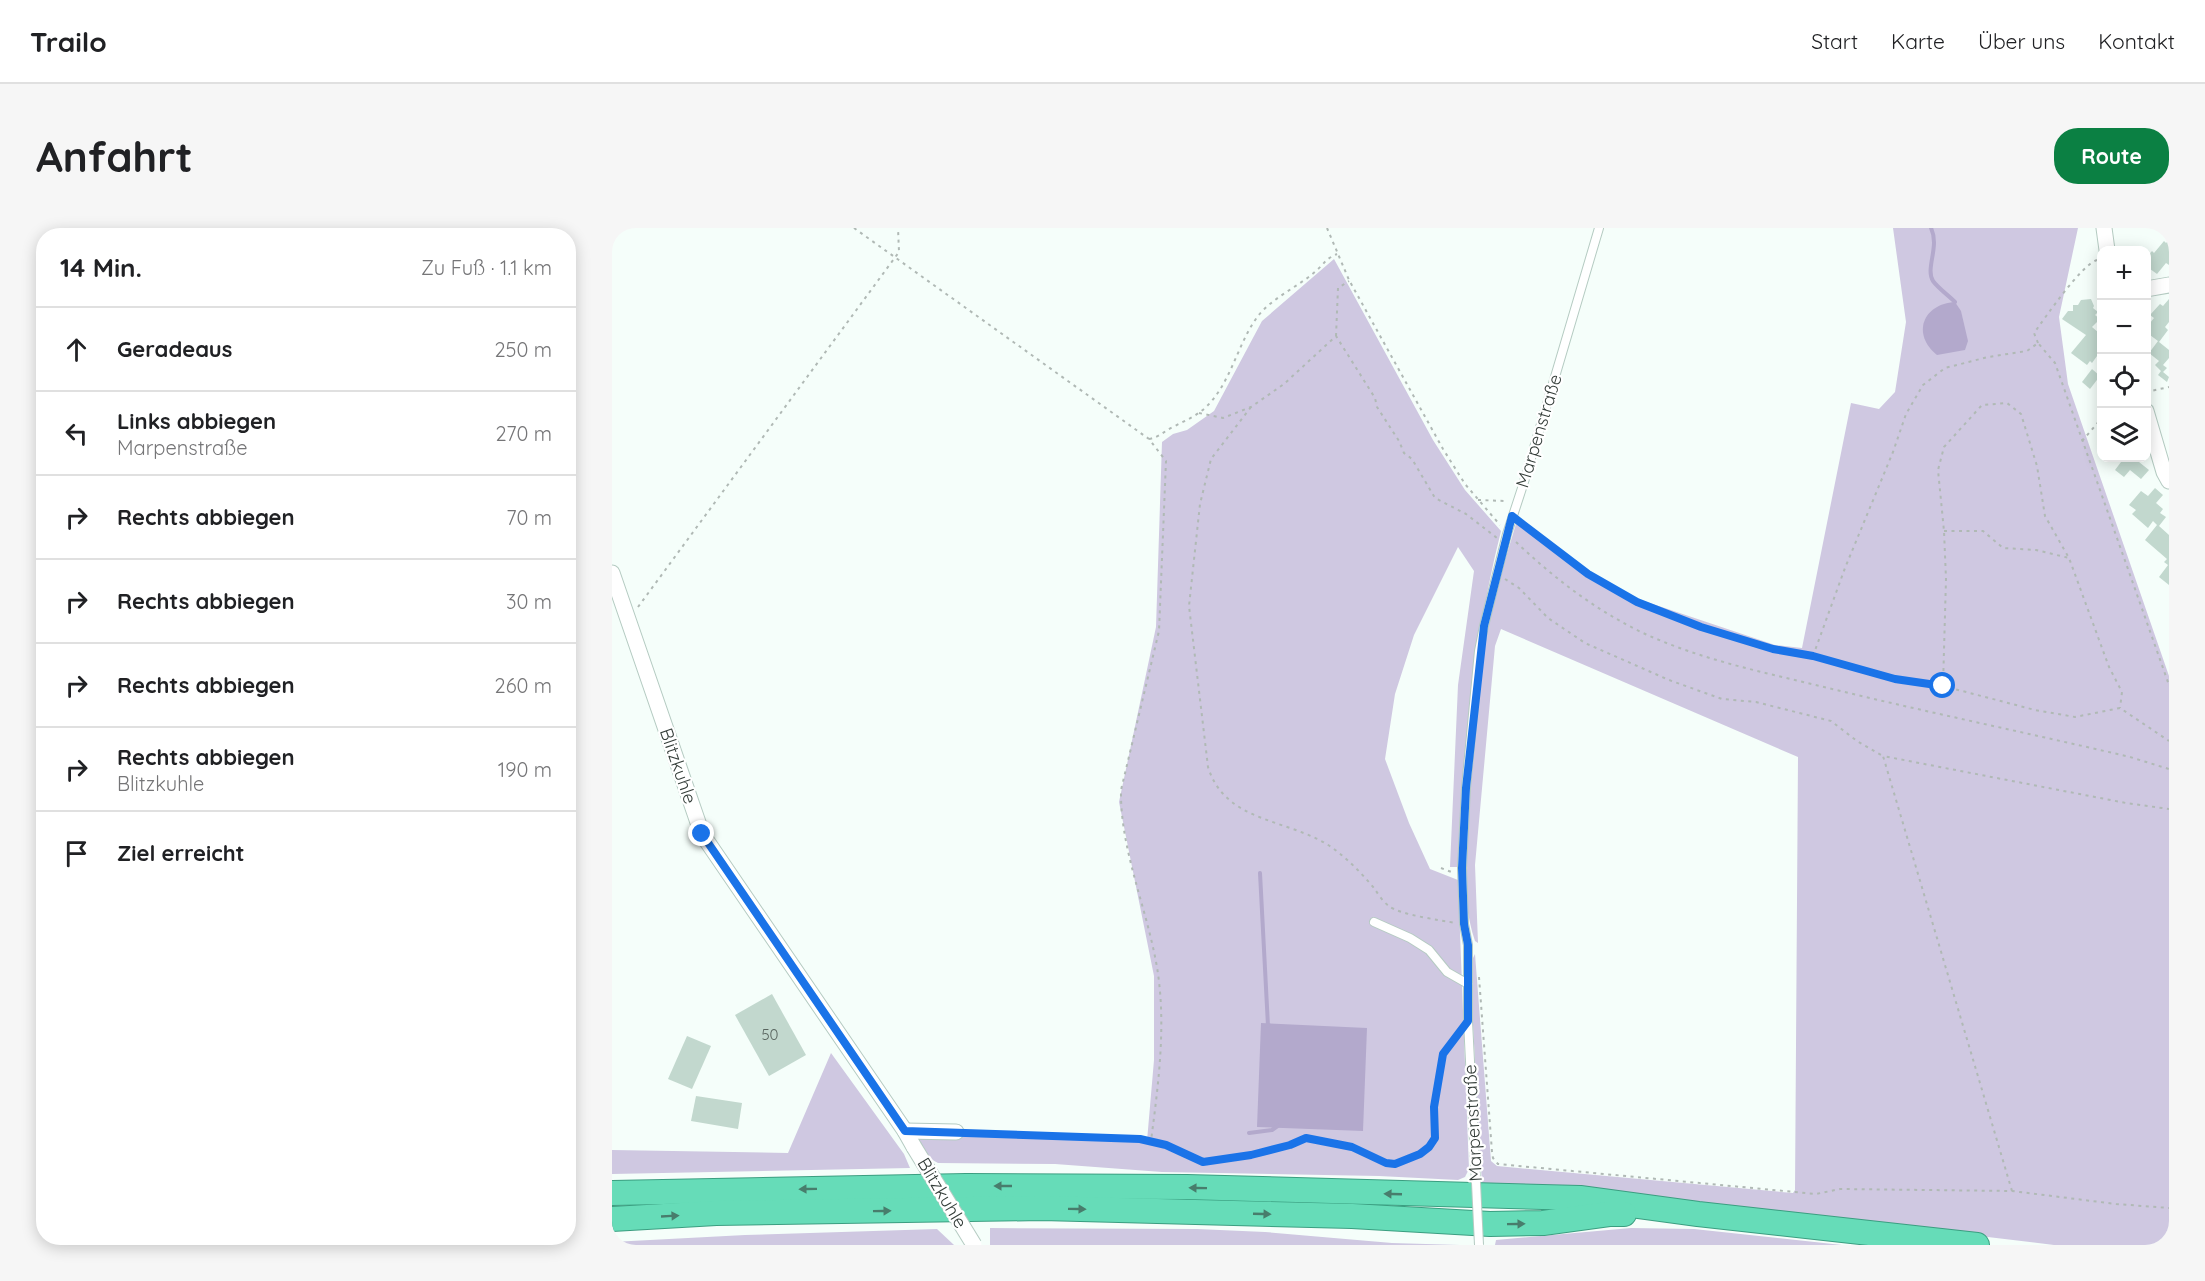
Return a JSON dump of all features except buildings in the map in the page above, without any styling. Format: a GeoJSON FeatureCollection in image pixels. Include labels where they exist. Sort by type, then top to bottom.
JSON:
{"type":"FeatureCollection","features":[{"type":"Feature","properties":{"kind":"highway"},"geometry":{"type":"LineString","coordinates":[[612,1194],[966,1186],[1198,1188],[1580,1198],[1698,1214],[1977,1245]]}},
{"type":"Feature","properties":{"kind":"highway"},"geometry":{"type":"LineString","coordinates":[[612,1219],[716,1213],[1042,1208],[1352,1216],[1490,1224],[1543,1223],[1609,1214],[1698,1214]]}},
{"type":"Feature","properties":{"kind":"street"},"geometry":{"type":"LineString","coordinates":[[2104,228],[2106,246]]}},
{"type":"Feature","properties":{"kind":"street"},"geometry":{"type":"LineString","coordinates":[[2151,288],[2169,285]]}},
{"type":"Feature","properties":{"kind":"street"},"geometry":{"type":"LineString","coordinates":[[2151,422],[2164,451],[2169,481]]}},
{"type":"Feature","properties":{"kind":"street","name":"Blitzkuhle"},"geometry":{"type":"LineString","coordinates":[[612,573],[702,834],[905,1131],[974,1245]]}},
{"type":"Feature","properties":{"kind":"street"},"geometry":{"type":"LineString","coordinates":[[905,1131],[956,1132]]}},
{"type":"Feature","properties":{"kind":"lane","name":"Marpenstraße"},"geometry":{"type":"LineString","coordinates":[[1479,1245],[1468,1021],[1468,945],[1464,924],[1462,868],[1466,788],[1479,651],[1504,543],[1599,228]]}},
{"type":"Feature","properties":{"kind":"lane"},"geometry":{"type":"LineString","coordinates":[[1374,922],[1410,938],[1429,950],[1447,972],[1468,984]]}},
{"type":"Feature","properties":{"kind":"path"},"geometry":{"type":"LineString","coordinates":[[854,228],[1149,439],[1166,461],[1159,631],[1121,790],[1121,806],[1140,899],[1155,954],[1160,1000],[1160,1074],[1151,1141]]}},
{"type":"Feature","properties":{"kind":"path"},"geometry":{"type":"LineString","coordinates":[[628,618],[650,593],[899,252],[898,228]]}},
{"type":"Feature","properties":{"kind":"path"},"geometry":{"type":"LineString","coordinates":[[1327,228],[1349,280],[1443,449],[1478,500],[1507,534],[1540,565],[1581,598],[1641,632],[1689,652],[1796,681],[2130,757],[2169,769]]}},
{"type":"Feature","properties":{"kind":"path"},"geometry":{"type":"LineString","coordinates":[[1149,439],[1159,437],[1207,406],[1220,388],[1243,340],[1258,317],[1317,270],[1325,259],[1337,254]]}},
{"type":"Feature","properties":{"kind":"path"},"geometry":{"type":"LineString","coordinates":[[2097,261],[2093,261],[2052,308],[2034,333],[2038,343],[2055,363],[2169,685]]}},
{"type":"Feature","properties":{"kind":"path"},"geometry":{"type":"LineString","coordinates":[[1349,280],[1338,288],[1336,336],[1375,398],[1377,407],[1404,453],[1412,459],[1435,498],[1466,514],[1504,543]]}},
{"type":"Feature","properties":{"kind":"path"},"geometry":{"type":"LineString","coordinates":[[1199,413],[1223,418],[1251,407],[1284,384],[1336,336]]}},
{"type":"Feature","properties":{"kind":"path"},"geometry":{"type":"LineString","coordinates":[[1813,656],[1906,414],[1923,385],[1946,368],[1965,361],[2027,351],[2038,343]]}},
{"type":"Feature","properties":{"kind":"path"},"geometry":{"type":"LineString","coordinates":[[2151,391],[2169,387]]}},
{"type":"Feature","properties":{"kind":"path"},"geometry":{"type":"LineString","coordinates":[[1943,686],[1946,579],[1938,470],[1944,447],[1982,405],[2007,403],[2021,414],[2037,466],[2045,516],[2069,558],[2109,667],[2122,692],[2120,708]]}},
{"type":"Feature","properties":{"kind":"path"},"geometry":{"type":"LineString","coordinates":[[1251,407],[1211,459],[1200,504],[1189,606],[1208,767],[1212,779],[1230,802],[1253,814],[1311,836],[1333,848],[1356,868],[1389,907],[1428,918],[1464,924]]}},
{"type":"Feature","properties":{"kind":"path"},"geometry":{"type":"LineString","coordinates":[[2082,441],[2097,424]]}},
{"type":"Feature","properties":{"kind":"path"},"geometry":{"type":"LineString","coordinates":[[1478,500],[1506,501]]}},
{"type":"Feature","properties":{"kind":"path"},"geometry":{"type":"LineString","coordinates":[[1512,516],[1588,574],[1637,602],[1701,627],[1773,649],[1813,656],[1895,679],[1943,686],[2013,705],[2074,717],[2120,708],[2169,741]]}},
{"type":"Feature","properties":{"kind":"path"},"geometry":{"type":"LineString","coordinates":[[1944,531],[1983,531],[2003,548],[2036,550],[2069,558]]}},
{"type":"Feature","properties":{"kind":"path"},"geometry":{"type":"LineString","coordinates":[[1497,571],[1526,594],[1548,618],[1585,643],[1669,680],[1722,699],[1756,702],[1832,721],[1857,741],[1883,756],[2126,803],[2169,809]]}},
{"type":"Feature","properties":{"kind":"path"},"geometry":{"type":"LineString","coordinates":[[1883,756],[2012,1191]]}},
{"type":"Feature","properties":{"kind":"path"},"geometry":{"type":"LineString","coordinates":[[1479,974],[1492,1152],[1498,1164],[1815,1194],[1840,1189],[2012,1191],[2169,1208]]}},
{"type":"Feature","properties":{"kind":"path"},"geometry":{"type":"LineString","coordinates":[[956,1132],[1151,1141],[1203,1162],[1251,1155],[1290,1145],[1306,1138],[1352,1147],[1386,1163],[1404,1161],[1420,1154],[1435,1138],[1434,1107],[1443,1054],[1468,1021]]}},
{"type":"Feature","properties":{"kind":"shaded area"},"geometry":{"type":"Polygon","coordinates":[[[1893,228],[2078,228],[2059,317],[2068,384],[2169,676],[2169,1245],[2054,1245],[1603,1191],[1482,1185],[1470,972],[1475,954],[1491,1161],[1497,1166],[1793,1193],[1795,1190],[1798,757],[1501,629],[1495,646],[1475,865],[1478,943],[1475,941],[1469,916],[1464,862],[1467,804],[1481,665],[1489,617],[1518,517],[1590,572],[1638,599],[1775,645],[1802,648],[1851,403],[1879,409],[1895,392],[1906,322],[1893,228]]]}},
{"type":"Feature","properties":{"kind":"shaded area"},"geometry":{"type":"Polygon","coordinates":[[[1334,259],[1433,440],[1465,490],[1501,531],[1483,614],[1471,698],[1459,867],[1450,867],[1458,685],[1474,571],[1458,547],[1414,635],[1395,694],[1385,759],[1409,823],[1430,869],[1458,880],[1469,1169],[1465,1177],[1458,1180],[1379,1176],[1162,1172],[1055,1164],[938,1163],[921,1147],[918,1139],[921,1134],[1147,1141],[1154,1060],[1154,976],[1119,802],[1156,627],[1162,442],[1173,434],[1187,430],[1214,411],[1262,321],[1334,259]]]}},
{"type":"Feature","properties":{"kind":"shaded area"},"geometry":{"type":"Polygon","coordinates":[[[1955,302],[1961,311],[1968,341],[1965,350],[1937,355],[1924,338],[1924,321],[1935,308],[1955,302]]]}},
{"type":"Feature","properties":{"kind":"shaded area"},"geometry":{"type":"Polygon","coordinates":[[[1261,1023],[1367,1028],[1363,1131],[1257,1127],[1261,1023]]]}},
{"type":"Feature","properties":{"kind":"shaded area"},"geometry":{"type":"Polygon","coordinates":[[[831,1053],[904,1154],[910,1168],[612,1174],[612,1150],[788,1153],[831,1053]]]}},
{"type":"Feature","properties":{"kind":"shaded area"},"geometry":{"type":"Polygon","coordinates":[[[990,1228],[1197,1229],[1265,1232],[1392,1243],[1460,1245],[990,1245],[990,1228]]]}},
{"type":"Feature","properties":{"kind":"shaded area"},"geometry":{"type":"Polygon","coordinates":[[[1631,1228],[1694,1229],[1842,1245],[1495,1245],[1496,1240],[1631,1228]]]}},
{"type":"Feature","properties":{"kind":"shaded area"},"geometry":{"type":"Polygon","coordinates":[[[937,1229],[954,1245],[612,1245],[612,1242],[745,1235],[937,1229]]]}},
{"type":"Feature","properties":{"kind":"waterway"},"geometry":{"type":"LineString","coordinates":[[1931,228],[1934,242],[1931,276],[1935,284],[1955,302]]}},
{"type":"Feature","properties":{"kind":"waterway"},"geometry":{"type":"LineString","coordinates":[[1260,873],[1268,1026]]}},
{"type":"Feature","properties":{"kind":"waterway"},"geometry":{"type":"LineString","coordinates":[[1249,1133],[1272,1130],[1279,1125]]}},
{"type":"Feature","properties":{"kind":"route"},"geometry":{"type":"LineString","coordinates":[[702,834],[721,865],[905,1131],[1140,1139],[1166,1145],[1203,1162],[1251,1155],[1290,1145],[1306,1138],[1352,1147],[1386,1163],[1395,1164],[1420,1154],[1435,1138],[1434,1107],[1443,1054],[1468,1021],[1468,945],[1464,924],[1462,868],[1466,788],[1479,651],[1512,516],[1588,574],[1637,602],[1701,627],[1773,649],[1813,656],[1895,679],[1943,686]]}}]}
